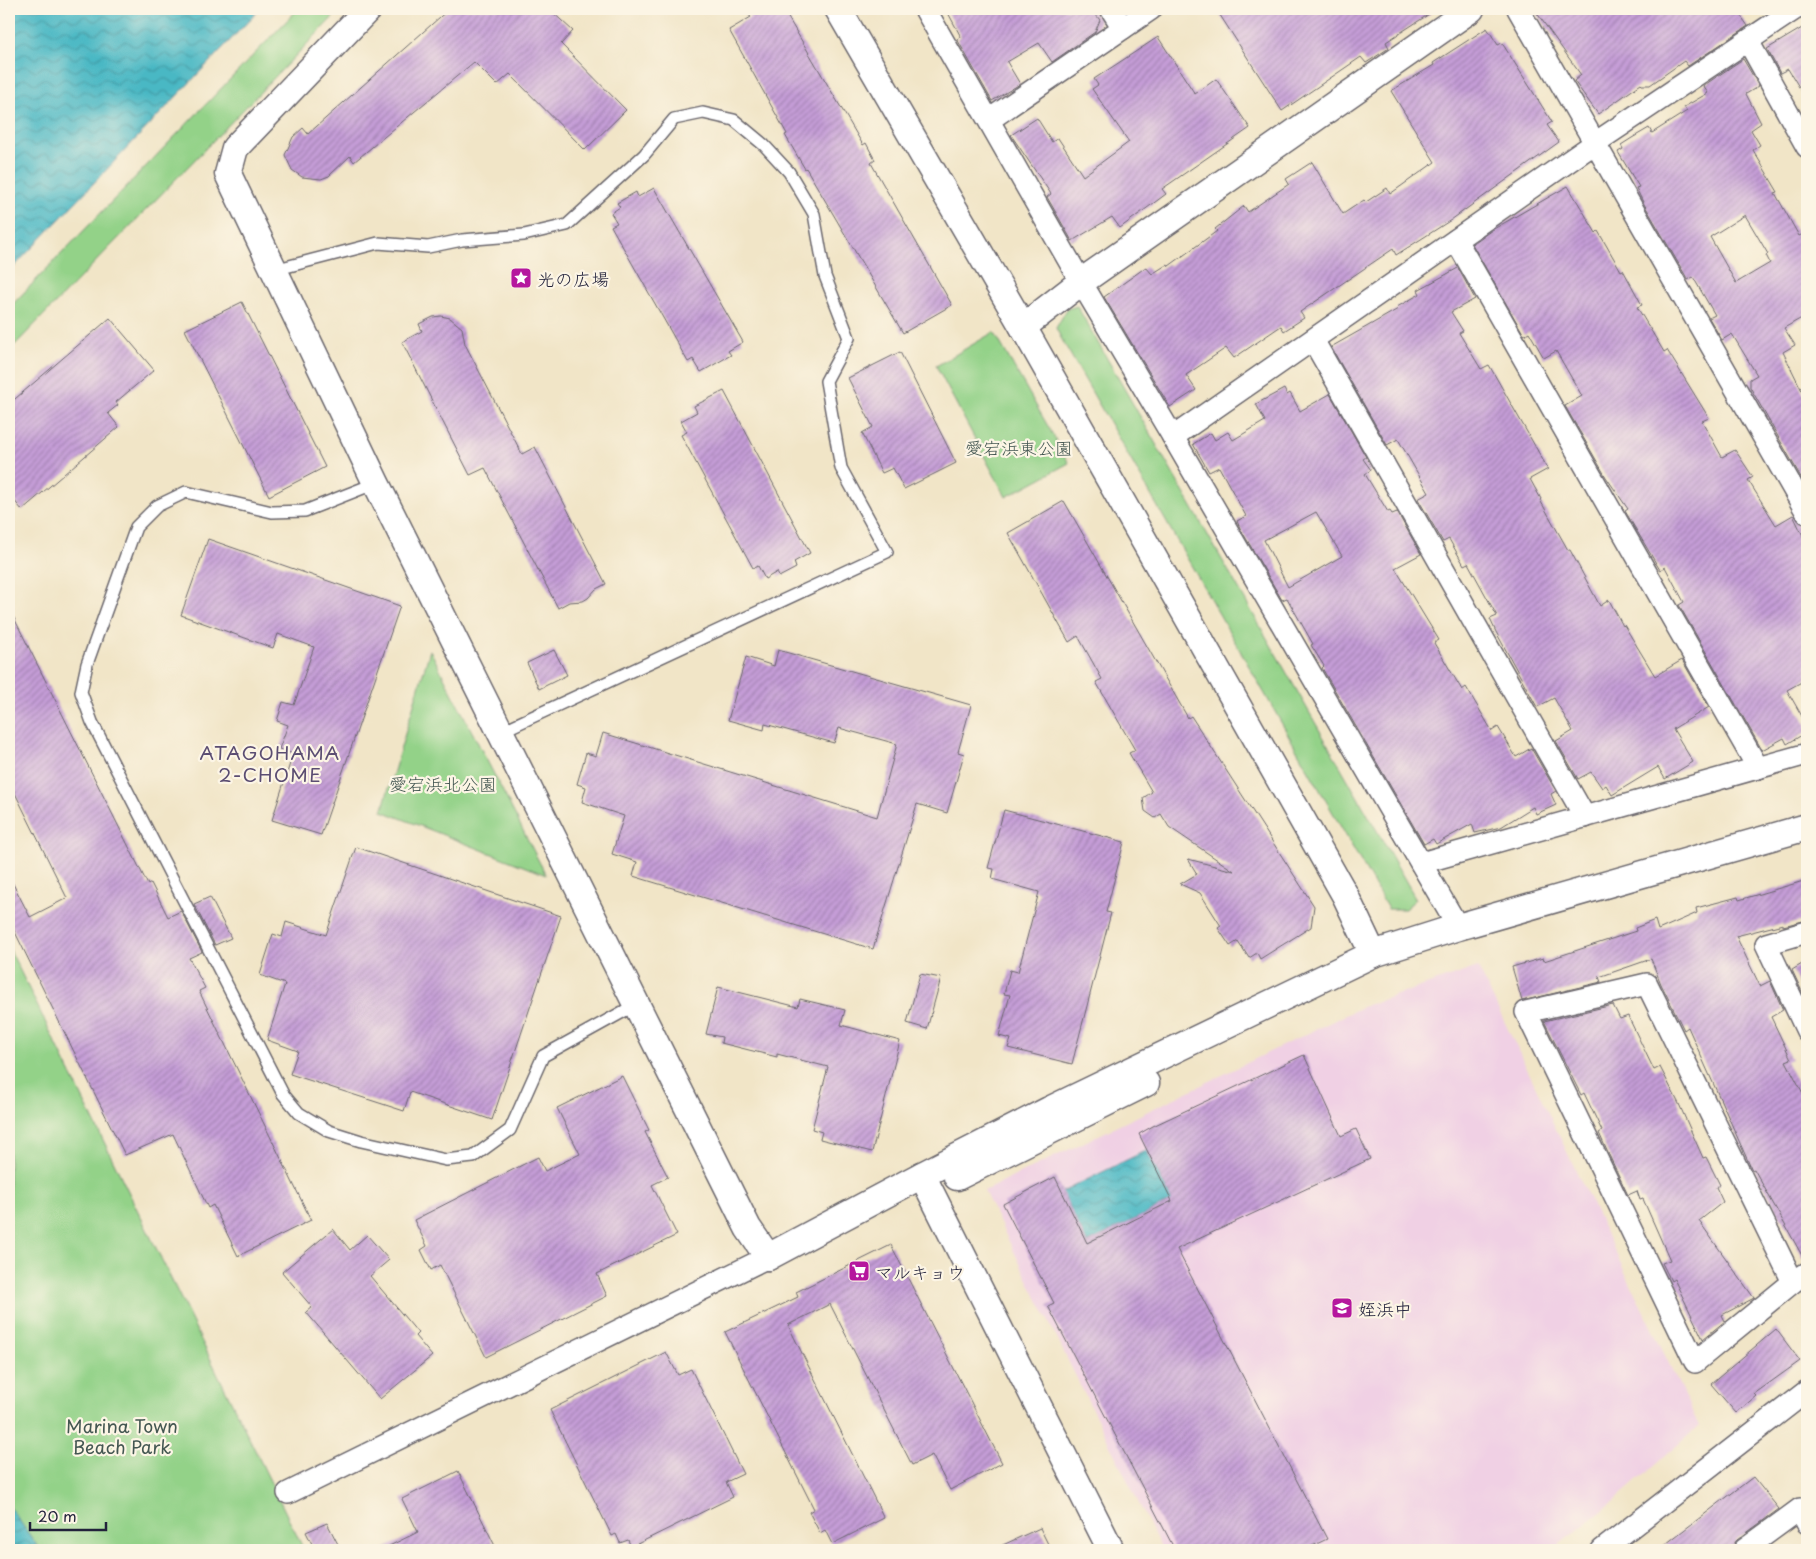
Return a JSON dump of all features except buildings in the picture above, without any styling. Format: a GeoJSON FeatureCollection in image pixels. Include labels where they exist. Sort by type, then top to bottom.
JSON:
{"type":"FeatureCollection","features":[{"type":"Feature","properties":{"kind":"street"},"geometry":{"type":"LineString","coordinates":[[368,9],[235,148],[228,174],[376,483],[500,732],[748,1228],[768,1257]]}},
{"type":"Feature","properties":{"kind":"street"},"geometry":{"type":"LineString","coordinates":[[838,9],[1023,327],[1344,895],[1373,954]]}},
{"type":"Feature","properties":{"kind":"street"},"geometry":{"type":"LineString","coordinates":[[925,9],[1081,282],[1458,927]]}},
{"type":"Feature","properties":{"kind":"street"},"geometry":{"type":"LineString","coordinates":[[1111,9],[1123,28]]}},
{"type":"Feature","properties":{"kind":"street"},"geometry":{"type":"LineString","coordinates":[[989,120],[1151,9]]}},
{"type":"Feature","properties":{"kind":"street"},"geometry":{"type":"LineString","coordinates":[[1023,327],[1081,282],[1470,9]]}},
{"type":"Feature","properties":{"kind":"street"},"geometry":{"type":"LineString","coordinates":[[1518,9],[1807,513]]}},
{"type":"Feature","properties":{"kind":"street"},"geometry":{"type":"LineString","coordinates":[[1173,437],[1595,143],[1795,9]]}},
{"type":"Feature","properties":{"kind":"street"},"geometry":{"type":"LineString","coordinates":[[1748,41],[1807,147]]}},
{"type":"Feature","properties":{"kind":"street"},"geometry":{"type":"LineString","coordinates":[[1456,240],[1758,768]]}},
{"type":"Feature","properties":{"kind":"street"},"geometry":{"type":"LineString","coordinates":[[1313,340],[1585,817]]}},
{"type":"Feature","properties":{"kind":"street"},"geometry":{"type":"LineString","coordinates":[[1421,863],[1807,754]]}},
{"type":"Feature","properties":{"kind":"street"},"geometry":{"type":"LineString","coordinates":[[926,1182],[1049,1110],[1373,954],[1458,927],[1807,827]]}},
{"type":"Feature","properties":{"kind":"street"},"geometry":{"type":"LineString","coordinates":[[288,1494],[768,1257],[1388,964],[1492,936],[1700,872],[1807,842]]}},
{"type":"Feature","properties":{"kind":"street"},"geometry":{"type":"LineString","coordinates":[[1807,932],[1766,944],[1807,1031]]}},
{"type":"Feature","properties":{"kind":"street"},"geometry":{"type":"LineString","coordinates":[[1647,984],[1800,1278],[1695,1362],[1526,1012],[1647,984]]}},
{"type":"Feature","properties":{"kind":"street"},"geometry":{"type":"LineString","coordinates":[[926,1182],[1111,1550]]}},
{"type":"Feature","properties":{"kind":"street"},"geometry":{"type":"LineString","coordinates":[[1602,1550],[1807,1391]]}},
{"type":"Feature","properties":{"kind":"street"},"geometry":{"type":"LineString","coordinates":[[1744,1550],[1805,1512]]}},
{"type":"Feature","properties":{"kind":"lane"},"geometry":{"type":"LineString","coordinates":[[274,270],[378,243],[428,247],[462,240],[524,235],[567,225],[644,155],[674,119],[702,113],[734,120],[764,145],[789,172],[814,214],[825,276],[849,338],[826,381],[841,468],[887,552],[500,732]]}},
{"type":"Feature","properties":{"kind":"lane"},"geometry":{"type":"LineString","coordinates":[[376,483],[306,512],[272,512],[186,492],[157,506],[136,526],[87,664],[81,692],[92,722],[283,1094],[299,1113],[329,1131],[361,1141],[446,1160],[473,1157],[510,1130],[543,1056],[637,1004]]}},
{"type":"Feature","properties":{"kind":"shaded area","name":"姪浜中"},"geometry":{"type":"Polygon","coordinates":[[[1478,967],[1699,1426],[1605,1509],[1552,1550],[1162,1550],[984,1191],[1362,1007],[1478,967]]]}},
{"type":"Feature","properties":{"kind":"green space"},"geometry":{"type":"Polygon","coordinates":[[[298,9],[341,9],[9,351],[9,308],[298,9]]]}},
{"type":"Feature","properties":{"kind":"green space"},"geometry":{"type":"Polygon","coordinates":[[[1077,306],[1416,899],[1405,909],[1388,909],[1061,338],[1056,328],[1067,309],[1077,306]]]}},
{"type":"Feature","properties":{"kind":"green space","name":"愛宕浜東公園"},"geometry":{"type":"Polygon","coordinates":[[[994,332],[1069,463],[1006,497],[936,366],[994,332]]]}},
{"type":"Feature","properties":{"kind":"green space","name":"愛宕浜北公園"},"geometry":{"type":"Polygon","coordinates":[[[430,650],[546,875],[382,811],[430,650]]]}},
{"type":"Feature","properties":{"kind":"green space","name":"Marina Town Beach Park"},"geometry":{"type":"Polygon","coordinates":[[[9,948],[304,1550],[40,1550],[9,1506],[9,948]]]}},
{"type":"Feature","properties":{"kind":"water"},"geometry":{"type":"Polygon","coordinates":[[[9,9],[260,9],[9,272],[9,9]]]}},
{"type":"Feature","properties":{"kind":"water"},"geometry":{"type":"Polygon","coordinates":[[[1147,1150],[1172,1201],[1087,1243],[1062,1192],[1147,1150]]]}},
{"type":"Feature","properties":{"kind":"water"},"geometry":{"type":"Polygon","coordinates":[[[9,1506],[40,1550],[9,1550],[9,1506]]]}},
{"type":"Feature","properties":{"kind":"place","name":"光の広場"},"geometry":{"type":"Point","coordinates":[521,278]}},
{"type":"Feature","properties":{"kind":"place","name":"マルキョウ"},"geometry":{"type":"Point","coordinates":[859,1271]}},
{"type":"Feature","properties":{"kind":"place","name":"姪浜中"},"geometry":{"type":"Point","coordinates":[1342,1308]}},
{"type":"Feature","properties":{"kind":"district","name":"ATAGOHAMA 2-CHOME"},"geometry":{"type":"Point","coordinates":[270,763]}}]}
